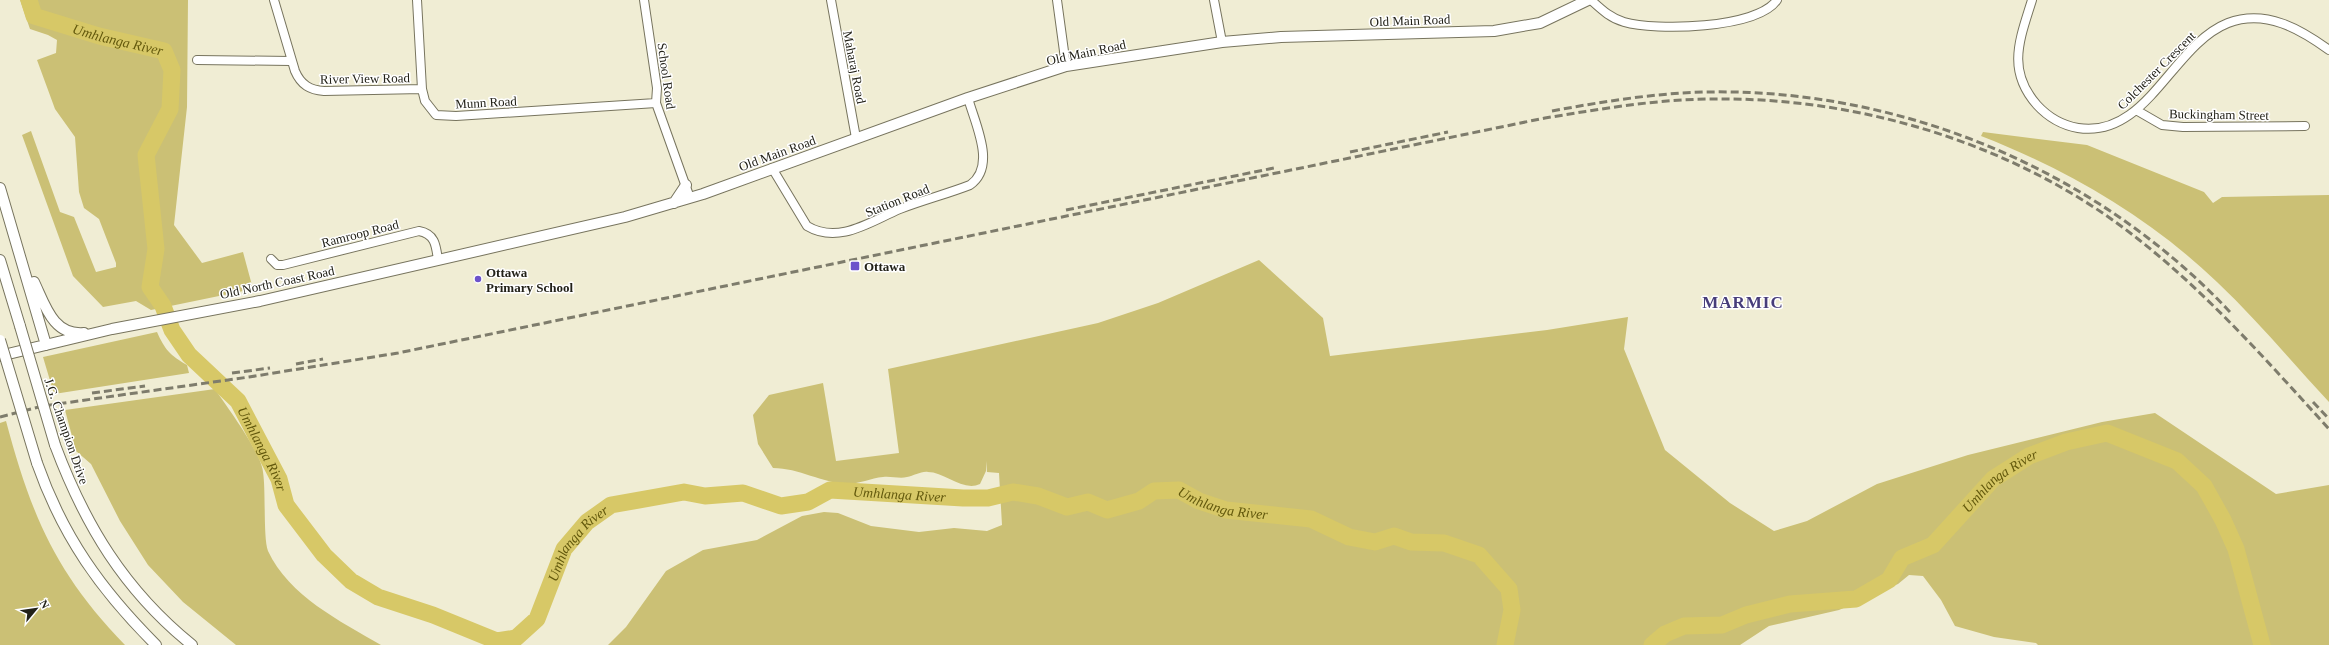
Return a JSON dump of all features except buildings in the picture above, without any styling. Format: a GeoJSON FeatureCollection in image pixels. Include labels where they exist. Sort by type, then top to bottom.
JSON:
{"type":"FeatureCollection","features":[{"type":"Feature","properties":{"kind":"street","name":"River View Road"},"geometry":{"type":"LineString","coordinates":[[274,0],[291,61],[298,79],[313,90],[422,89]]}},
{"type":"Feature","properties":{"kind":"street","name":"Munn Road"},"geometry":{"type":"LineString","coordinates":[[417,0],[422,89],[425,101],[430,109],[436,114],[443,116],[656,103]]}},
{"type":"Feature","properties":{"kind":"street","name":"School Road"},"geometry":{"type":"LineString","coordinates":[[644,0],[657,88],[656,103],[690,198]]}},
{"type":"Feature","properties":{"kind":"street","name":"Maharaj Road"},"geometry":{"type":"LineString","coordinates":[[830,0],[856,138]]}},
{"type":"Feature","properties":{"kind":"street"},"geometry":{"type":"LineString","coordinates":[[1057,0],[1066,66]]}},
{"type":"Feature","properties":{"kind":"street"},"geometry":{"type":"LineString","coordinates":[[1214,0],[1222,42]]}},
{"type":"Feature","properties":{"kind":"street"},"geometry":{"type":"LineString","coordinates":[[1590,0],[1610,17],[1624,22],[1644,26],[1670,27],[1709,25],[1743,18],[1762,12],[1772,6],[1776,0]]}},
{"type":"Feature","properties":{"kind":"street","name":"Old Main Road"},"geometry":{"type":"LineString","coordinates":[[560,233],[690,198],[968,98],[1066,66],[1222,42],[1282,37],[1494,31],[1540,23],[1574,4],[1590,0]]}},
{"type":"Feature","properties":{"kind":"street","name":"Colchester Crescent"},"geometry":{"type":"LineString","coordinates":[[2032,0],[2020,37],[2017,60],[2020,78],[2029,95],[2046,115],[2066,126],[2098,129],[2118,123],[2136,110],[2203,39],[2228,23],[2252,19],[2268,20],[2285,24],[2304,32],[2329,50]]}},
{"type":"Feature","properties":{"kind":"street"},"geometry":{"type":"LineString","coordinates":[[197,60],[291,61]]}},
{"type":"Feature","properties":{"kind":"street","name":"Station Road"},"geometry":{"type":"LineString","coordinates":[[772,168],[807,226],[814,230],[836,233],[864,227],[900,209],[970,185],[979,178],[984,158],[968,98]]}},
{"type":"Feature","properties":{"kind":"street","name":"Buckingham Street"},"geometry":{"type":"LineString","coordinates":[[2136,110],[2162,125],[2183,127],[2305,126]]}},
{"type":"Feature","properties":{"kind":"street"},"geometry":{"type":"LineString","coordinates":[[674,203],[686,185]]}},
{"type":"Feature","properties":{"kind":"street"},"geometry":{"type":"LineString","coordinates":[[0,188],[46,345]]}},
{"type":"Feature","properties":{"kind":"street","name":"Ramroop Road"},"geometry":{"type":"LineString","coordinates":[[271,259],[277,265],[283,265],[419,231],[429,234],[432,238],[438,260]]}},
{"type":"Feature","properties":{"kind":"street","name":"Old North Coast Road"},"geometry":{"type":"LineString","coordinates":[[0,356],[112,329],[294,292],[560,233]]}},
{"type":"Feature","properties":{"kind":"street"},"geometry":{"type":"LineString","coordinates":[[22,259],[48,313],[59,327],[77,334],[112,329]]}},
{"type":"Feature","properties":{"kind":"street","name":"J.G. Champion Drive"},"geometry":{"type":"LineString","coordinates":[[0,260],[55,445],[78,503],[114,563],[152,609],[192,645]]}},
{"type":"Feature","properties":{"kind":"street"},"geometry":{"type":"LineString","coordinates":[[0,340],[38,463],[53,503],[87,565],[119,607],[156,645]]}},
{"type":"Feature","properties":{"kind":"shaded area"},"geometry":{"type":"Polygon","coordinates":[[[20,0],[188,0],[187,107],[174,225],[202,263],[243,252],[253,289],[151,310],[136,301],[103,307],[73,276],[22,135],[31,131],[60,212],[74,217],[96,272],[116,267],[116,263],[99,219],[84,208],[79,192],[75,137],[55,109],[37,60],[56,53],[57,40],[48,35],[30,29],[20,0]]]}},
{"type":"Feature","properties":{"kind":"shaded area"},"geometry":{"type":"Polygon","coordinates":[[[1983,132],[2087,145],[2204,192],[2213,203],[2222,197],[2329,195],[2329,402],[2232,296],[2191,258],[2135,216],[2106,197],[2045,164],[1981,136],[1983,132]]]}},
{"type":"Feature","properties":{"kind":"shaded area"},"geometry":{"type":"Polygon","coordinates":[[[1259,260],[1323,318],[1330,356],[1547,330],[1628,317],[1624,349],[1665,450],[1730,503],[1774,531],[1807,521],[1877,484],[1968,455],[2102,422],[2155,413],[2276,494],[2329,485],[2329,645],[2038,645],[2036,643],[1994,637],[1955,626],[1941,600],[1923,576],[1909,575],[1898,584],[1839,610],[1769,626],[1740,645],[608,645],[626,627],[666,571],[703,550],[757,540],[802,516],[824,512],[838,513],[871,526],[919,532],[954,528],[987,531],[1002,525],[999,473],[987,472],[986,461],[986,471],[980,484],[974,486],[967,486],[941,475],[928,472],[923,472],[904,478],[883,477],[847,484],[829,481],[792,470],[773,468],[758,444],[753,415],[769,395],[823,383],[836,461],[899,453],[888,369],[1098,323],[1158,303],[1259,260]]]}},
{"type":"Feature","properties":{"kind":"shaded area"},"geometry":{"type":"Polygon","coordinates":[[[157,332],[169,352],[187,365],[189,373],[54,394],[43,357],[157,332]]]}},
{"type":"Feature","properties":{"kind":"shaded area"},"geometry":{"type":"Polygon","coordinates":[[[215,389],[243,430],[261,463],[264,480],[266,545],[277,567],[302,594],[317,606],[349,627],[381,645],[236,645],[183,602],[148,565],[120,521],[91,464],[76,451],[65,410],[215,389]]]}},
{"type":"Feature","properties":{"kind":"shaded area"},"geometry":{"type":"Polygon","coordinates":[[[6,421],[25,486],[49,542],[81,593],[101,619],[125,645],[0,645],[0,423],[6,421]]]}},
{"type":"Feature","properties":{"kind":"waterway","name":"Umhlanga River"},"geometry":{"type":"LineString","coordinates":[[29,0],[34,16],[99,36],[164,51],[172,70],[170,109],[146,155],[156,249],[150,287],[163,306],[172,330],[189,355],[238,401],[279,479],[286,505],[324,555],[351,581],[378,597],[433,615],[497,641],[516,638],[537,619],[564,549],[587,522],[611,505],[684,492],[705,496],[743,493],[781,506],[808,502],[830,490],[963,498],[988,498],[1013,492],[1038,496],[1067,507],[1088,502],[1107,510],[1139,501],[1154,491],[1179,490],[1199,501],[1226,510],[1311,519],[1349,537],[1375,542],[1394,536],[1411,542],[1444,543],[1479,555],[1509,589],[1512,610],[1505,645]]}},
{"type":"Feature","properties":{"kind":"waterway","name":"Umhlanga River"},"geometry":{"type":"LineString","coordinates":[[1652,645],[1665,634],[1684,626],[1722,625],[1746,615],[1790,604],[1856,599],[1889,580],[1902,558],[1933,545],[1993,479],[2029,456],[2066,442],[2107,433],[2177,461],[2204,486],[2223,520],[2236,549],[2262,645]]}},
{"type":"Feature","properties":{"kind":"railway"},"geometry":{"type":"LineString","coordinates":[[1552,111],[1616,100],[1665,94],[1757,93],[1833,101],[1907,118],[1980,142],[2049,175],[2114,214],[2175,260],[2230,312]]}},
{"type":"Feature","properties":{"kind":"railway"},"geometry":{"type":"LineString","coordinates":[[0,417],[43,406],[249,377],[398,353],[1545,118],[1650,103],[1693,99],[1714,99],[1770,101],[1827,107],[1883,118],[1938,133],[1992,153],[2043,178],[2092,206],[2138,239],[2164,260],[2214,306],[2329,429]]}},
{"type":"Feature","properties":{"kind":"railway"},"geometry":{"type":"LineString","coordinates":[[1350,152],[1448,132]]}},
{"type":"Feature","properties":{"kind":"railway"},"geometry":{"type":"LineString","coordinates":[[1066,210],[1274,168]]}},
{"type":"Feature","properties":{"kind":"railway"},"geometry":{"type":"LineString","coordinates":[[296,364],[323,359]]}},
{"type":"Feature","properties":{"kind":"railway"},"geometry":{"type":"LineString","coordinates":[[232,373],[270,368]]}},
{"type":"Feature","properties":{"kind":"railway"},"geometry":{"type":"LineString","coordinates":[[92,393],[145,386]]}},
{"type":"Feature","properties":{"kind":"railway"},"geometry":{"type":"LineString","coordinates":[[2313,402],[2329,419]]}},
{"type":"Feature","properties":{"kind":"place","name":"Ottawa"},"geometry":{"type":"Point","coordinates":[855,266]}},
{"type":"Feature","properties":{"kind":"place","name":"Ottawa Primary School"},"geometry":{"type":"Point","coordinates":[478,279]}},
{"type":"Feature","properties":{"kind":"district","name":"MARMIC"},"geometry":{"type":"Point","coordinates":[1743,302]}}]}
